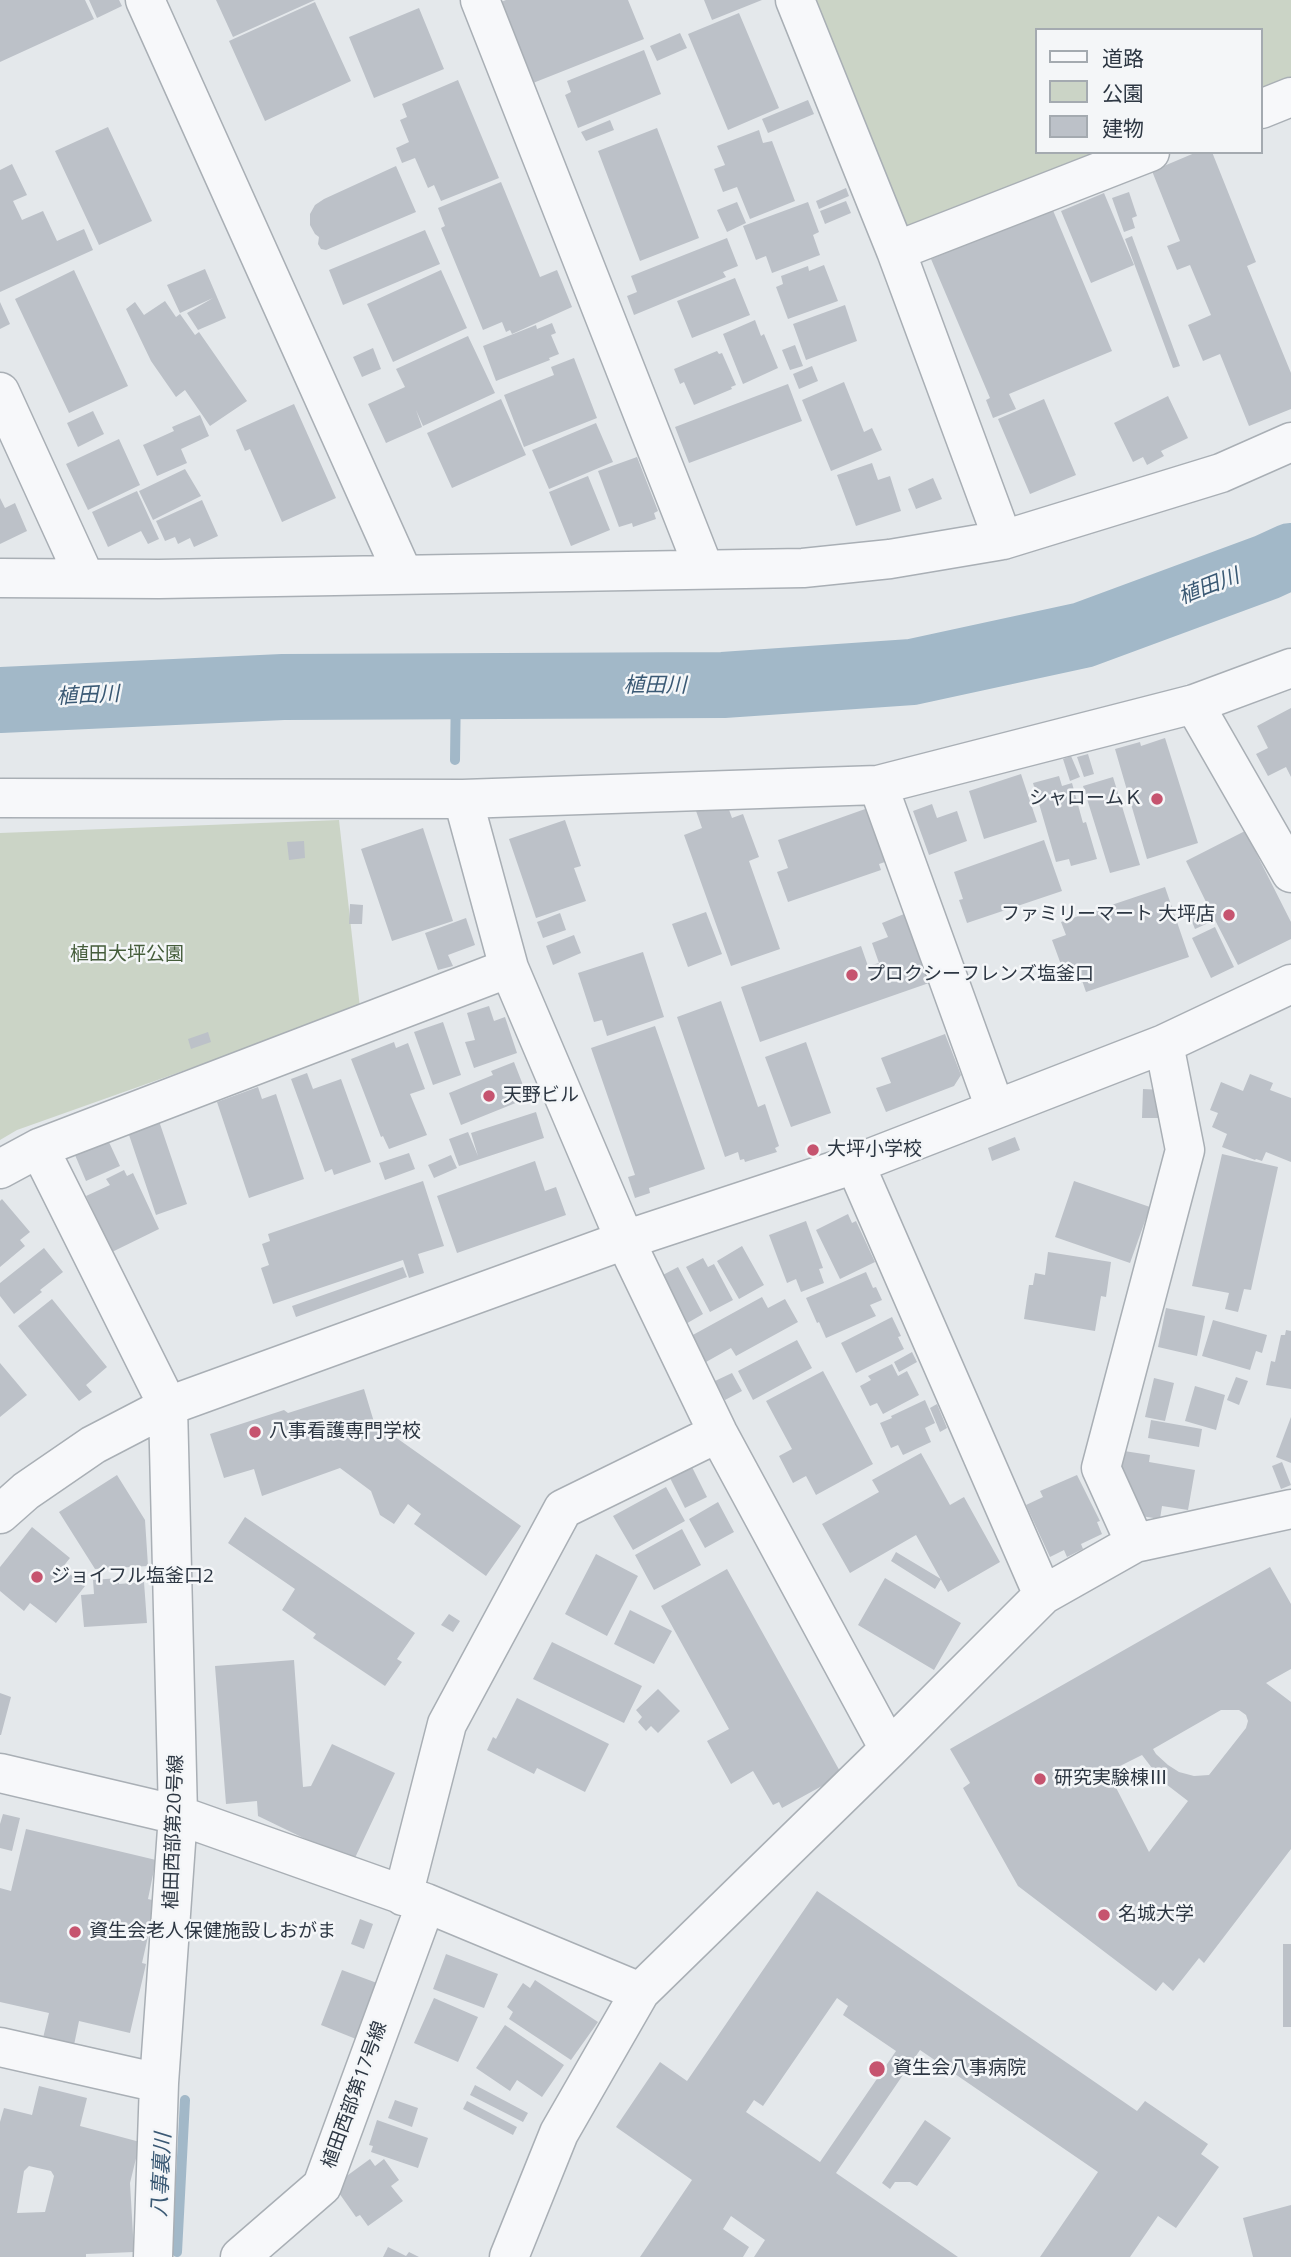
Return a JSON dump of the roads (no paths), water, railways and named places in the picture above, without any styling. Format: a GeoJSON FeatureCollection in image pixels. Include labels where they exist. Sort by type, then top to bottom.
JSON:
{"type":"FeatureCollection","features":[{"type":"Feature","properties":{"kind":"street"},"geometry":{"type":"LineString","coordinates":[[145,0],[403,574]]}},
{"type":"Feature","properties":{"kind":"street"},"geometry":{"type":"LineString","coordinates":[[480,0],[704,569]]}},
{"type":"Feature","properties":{"kind":"street"},"geometry":{"type":"LineString","coordinates":[[795,0],[896,251],[1003,540]]}},
{"type":"Feature","properties":{"kind":"street"},"geometry":{"type":"LineString","coordinates":[[1263,108],[1291,97]]}},
{"type":"Feature","properties":{"kind":"street"},"geometry":{"type":"LineString","coordinates":[[896,251],[1145,154]]}},
{"type":"Feature","properties":{"kind":"street"},"geometry":{"type":"LineString","coordinates":[[0,392],[85,578]]}},
{"type":"Feature","properties":{"kind":"street"},"geometry":{"type":"LineString","coordinates":[[0,578],[803,568],[890,559],[1003,540],[1221,473],[1291,442]]}},
{"type":"Feature","properties":{"kind":"street"},"geometry":{"type":"LineString","coordinates":[[0,798],[463,799],[878,785],[1194,704],[1291,668]]}},
{"type":"Feature","properties":{"kind":"street"},"geometry":{"type":"LineString","coordinates":[[1194,704],[1291,873]]}},
{"type":"Feature","properties":{"kind":"street"},"geometry":{"type":"LineString","coordinates":[[878,785],[995,1108]]}},
{"type":"Feature","properties":{"kind":"street"},"geometry":{"type":"LineString","coordinates":[[463,799],[509,968],[625,1240],[718,1433],[889,1749]]}},
{"type":"Feature","properties":{"kind":"street"},"geometry":{"type":"LineString","coordinates":[[0,1169],[38,1148],[509,968]]}},
{"type":"Feature","properties":{"kind":"street"},"geometry":{"type":"LineString","coordinates":[[0,1514],[26,1491],[93,1445],[168,1406],[625,1240],[855,1164],[1164,1044],[1291,984]]}},
{"type":"Feature","properties":{"kind":"street"},"geometry":{"type":"LineString","coordinates":[[1135,1543],[1101,1468],[1185,1150],[1164,1044]]}},
{"type":"Feature","properties":{"kind":"street"},"geometry":{"type":"LineString","coordinates":[[38,1148],[168,1406]]}},
{"type":"Feature","properties":{"kind":"street"},"geometry":{"type":"LineString","coordinates":[[855,1164],[1042,1595]]}},
{"type":"Feature","properties":{"kind":"street","name":"植田西部第20号線"},"geometry":{"type":"LineString","coordinates":[[153,2257],[159,2083],[178,1815],[168,1406]]}},
{"type":"Feature","properties":{"kind":"street","name":"植田西部第17号線"},"geometry":{"type":"LineString","coordinates":[[240,2257],[322,2186],[414,1900],[447,1724],[564,1509],[718,1433]]}},
{"type":"Feature","properties":{"kind":"street"},"geometry":{"type":"LineString","coordinates":[[509,2257],[559,2133],[639,1992],[889,1749],[1042,1595],[1135,1543],[1291,1509]]}},
{"type":"Feature","properties":{"kind":"street"},"geometry":{"type":"LineString","coordinates":[[0,1773],[178,1815],[414,1900],[639,1992]]}},
{"type":"Feature","properties":{"kind":"street"},"geometry":{"type":"LineString","coordinates":[[0,2047],[159,2083]]}},
{"type":"Feature","properties":{"kind":"waterway","name":"植田川"},"geometry":{"type":"LineString","coordinates":[[0,700],[283,687],[723,685],[912,672],[1083,635],[1291,556]]}},
{"type":"Feature","properties":{"kind":"waterway","name":"八事裏川"},"geometry":{"type":"LineString","coordinates":[[455,760],[456,686]]}},
{"type":"Feature","properties":{"kind":"waterway","name":"八事裏川"},"geometry":{"type":"LineString","coordinates":[[177,2252],[185,2100]]}},
{"type":"Feature","properties":{"kind":"place","name":"シャロームＫ"},"geometry":{"type":"Point","coordinates":[1157,799]}},
{"type":"Feature","properties":{"kind":"place","name":"ファミリーマート 大坪店"},"geometry":{"type":"Point","coordinates":[1229,915]}},
{"type":"Feature","properties":{"kind":"place","name":"プロクシーフレンズ塩釜口"},"geometry":{"type":"Point","coordinates":[852,975]}},
{"type":"Feature","properties":{"kind":"place","name":"天野ビル"},"geometry":{"type":"Point","coordinates":[489,1096]}},
{"type":"Feature","properties":{"kind":"place","name":"大坪小学校"},"geometry":{"type":"Point","coordinates":[813,1150]}},
{"type":"Feature","properties":{"kind":"place","name":"八事看護専門学校"},"geometry":{"type":"Point","coordinates":[255,1432]}},
{"type":"Feature","properties":{"kind":"place","name":"ジョイフル塩釜口2"},"geometry":{"type":"Point","coordinates":[37,1577]}},
{"type":"Feature","properties":{"kind":"place","name":"研究実験棟Ⅲ"},"geometry":{"type":"Point","coordinates":[1040,1779]}},
{"type":"Feature","properties":{"kind":"place","name":"名城大学"},"geometry":{"type":"Point","coordinates":[1104,1915]}},
{"type":"Feature","properties":{"kind":"place","name":"資生会老人保健施設しおがま"},"geometry":{"type":"Point","coordinates":[75,1932]}},
{"type":"Feature","properties":{"kind":"place","name":"資生会八事病院"},"geometry":{"type":"Point","coordinates":[877,2069]}},
{"type":"Feature","properties":{"kind":"park label","name":"植田大坪公園"},"geometry":{"type":"Point","coordinates":[127,955]}}]}
